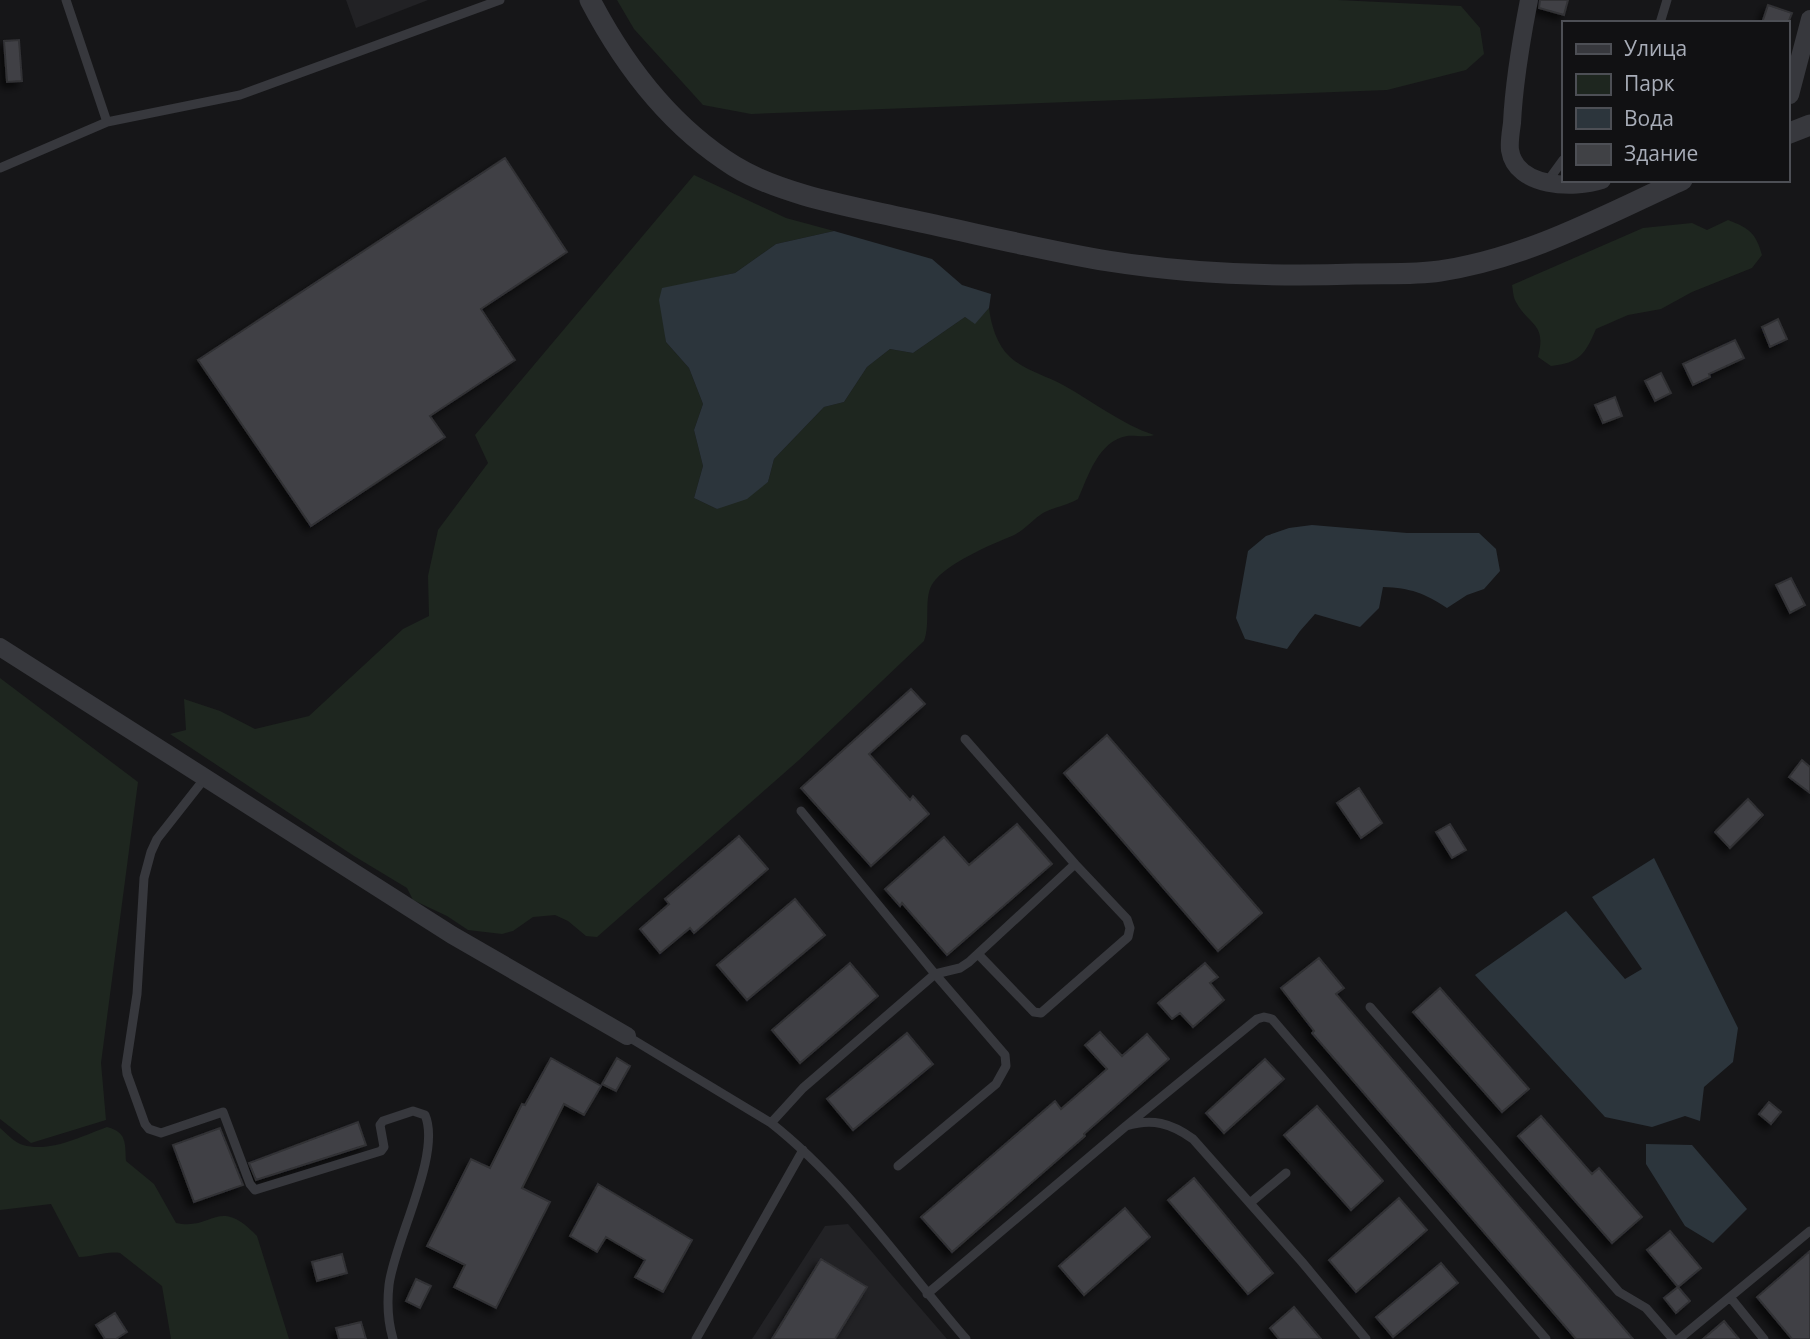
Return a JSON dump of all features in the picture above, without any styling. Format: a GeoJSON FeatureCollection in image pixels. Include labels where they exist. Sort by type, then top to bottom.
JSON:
{"type":"FeatureCollection","features":[{"type":"Feature","properties":{"kind":"street"},"geometry":{"type":"LineString","coordinates":[[590,0],[603,26],[666,113],[697,141],[737,168],[774,184],[831,201],[1108,261],[1166,269],[1231,273],[1329,275],[1437,271],[1493,261],[1542,244],[1678,182]]}},
{"type":"Feature","properties":{"kind":"street"},"geometry":{"type":"LineString","coordinates":[[1528,0],[1514,83],[1510,150],[1516,164],[1525,172],[1548,182],[1572,185],[1590,182]]}},
{"type":"Feature","properties":{"kind":"street"},"geometry":{"type":"LineString","coordinates":[[1789,95],[1810,19]]}},
{"type":"Feature","properties":{"kind":"street"},"geometry":{"type":"LineString","coordinates":[[1789,95],[1810,88]]}},
{"type":"Feature","properties":{"kind":"street"},"geometry":{"type":"LineString","coordinates":[[1789,133],[1810,125]]}},
{"type":"Feature","properties":{"kind":"street"},"geometry":{"type":"LineString","coordinates":[[0,647],[452,935],[627,1036]]}},
{"type":"Feature","properties":{"kind":"lane"},"geometry":{"type":"LineString","coordinates":[[66,0],[107,122]]}},
{"type":"Feature","properties":{"kind":"lane"},"geometry":{"type":"LineString","coordinates":[[0,167],[107,122],[240,95],[500,0]]}},
{"type":"Feature","properties":{"kind":"lane"},"geometry":{"type":"LineString","coordinates":[[1661,21],[1667,0]]}},
{"type":"Feature","properties":{"kind":"lane"},"geometry":{"type":"LineString","coordinates":[[1548,182],[1562,161]]}},
{"type":"Feature","properties":{"kind":"lane"},"geometry":{"type":"LineString","coordinates":[[965,739],[1127,919],[1130,928],[1128,937],[1041,1013],[1034,1012],[978,954]]}},
{"type":"Feature","properties":{"kind":"lane"},"geometry":{"type":"LineString","coordinates":[[205,778],[157,839],[146,865],[137,994],[127,1056],[127,1074],[145,1124],[154,1132],[161,1133],[223,1112],[250,1184],[255,1190],[381,1151],[384,1147],[380,1125],[383,1121],[413,1111],[425,1115],[425,1164],[389,1285],[389,1325],[393,1339]]}},
{"type":"Feature","properties":{"kind":"lane"},"geometry":{"type":"LineString","coordinates":[[801,811],[1004,1055],[1006,1066],[996,1084],[898,1166]]}},
{"type":"Feature","properties":{"kind":"lane"},"geometry":{"type":"LineString","coordinates":[[771,1124],[803,1088],[936,974],[960,968],[978,954],[1075,864]]}},
{"type":"Feature","properties":{"kind":"lane"},"geometry":{"type":"LineString","coordinates":[[1370,1007],[1619,1292],[1646,1308],[1673,1339]]}},
{"type":"Feature","properties":{"kind":"lane"},"geometry":{"type":"LineString","coordinates":[[927,1294],[1126,1126],[1257,1019],[1264,1017],[1272,1019],[1546,1339]]}},
{"type":"Feature","properties":{"kind":"lane"},"geometry":{"type":"LineString","coordinates":[[627,1036],[771,1124],[803,1150],[837,1184],[966,1339]]}},
{"type":"Feature","properties":{"kind":"lane"},"geometry":{"type":"LineString","coordinates":[[1126,1126],[1142,1121],[1155,1121],[1181,1130],[1193,1139],[1366,1339]]}},
{"type":"Feature","properties":{"kind":"lane"},"geometry":{"type":"LineString","coordinates":[[696,1339],[803,1150]]}},
{"type":"Feature","properties":{"kind":"lane"},"geometry":{"type":"LineString","coordinates":[[1250,1203],[1286,1173]]}},
{"type":"Feature","properties":{"kind":"lane"},"geometry":{"type":"LineString","coordinates":[[1679,1339],[1810,1231]]}},
{"type":"Feature","properties":{"kind":"lane"},"geometry":{"type":"LineString","coordinates":[[1730,1297],[1764,1339]]}},
{"type":"Feature","properties":{"kind":"shaded area"},"geometry":{"type":"Polygon","coordinates":[[[346,0],[428,0],[356,28],[346,0]]]}},
{"type":"Feature","properties":{"kind":"shaded area"},"geometry":{"type":"Polygon","coordinates":[[[848,1224],[947,1339],[752,1339],[825,1226],[848,1224]]]}},
{"type":"Feature","properties":{"kind":"green space"},"geometry":{"type":"Polygon","coordinates":[[[617,0],[1338,0],[1461,6],[1480,28],[1484,54],[1466,70],[1387,90],[751,114],[703,105],[634,29],[617,0]]]}},
{"type":"Feature","properties":{"kind":"green space"},"geometry":{"type":"Polygon","coordinates":[[[694,175],[786,218],[834,231],[776,244],[735,273],[662,289],[666,342],[689,368],[703,404],[694,430],[703,466],[694,498],[717,509],[768,482],[774,459],[824,407],[844,402],[867,367],[890,349],[913,353],[965,317],[975,323],[989,308],[998,341],[1016,362],[1063,385],[1130,425],[1154,435],[1117,439],[1101,452],[1095,461],[1078,499],[1043,513],[1016,534],[969,555],[948,568],[933,583],[928,595],[924,641],[799,760],[597,937],[586,936],[568,921],[555,915],[533,917],[513,931],[502,934],[468,930],[447,916],[413,900],[407,888],[170,734],[186,730],[184,699],[220,711],[255,729],[309,716],[403,629],[429,616],[428,576],[438,530],[488,463],[475,435],[694,175]]]}},
{"type":"Feature","properties":{"kind":"green space"},"geometry":{"type":"Polygon","coordinates":[[[1728,220],[1746,229],[1757,241],[1762,255],[1752,268],[1692,292],[1661,309],[1628,315],[1596,329],[1585,351],[1575,360],[1551,366],[1538,357],[1538,331],[1516,302],[1512,285],[1643,228],[1692,223],[1707,230],[1728,220]]]}},
{"type":"Feature","properties":{"kind":"green space"},"geometry":{"type":"Polygon","coordinates":[[[0,678],[138,782],[101,1063],[106,1120],[31,1143],[0,1119],[0,678]]]}},
{"type":"Feature","properties":{"kind":"green space"},"geometry":{"type":"Polygon","coordinates":[[[107,1127],[122,1135],[126,1161],[154,1184],[176,1223],[199,1223],[224,1216],[244,1224],[257,1236],[289,1339],[171,1339],[162,1286],[120,1253],[79,1257],[51,1204],[0,1210],[0,1128],[20,1144],[44,1147],[107,1127]]]}},
{"type":"Feature","properties":{"kind":"water"},"geometry":{"type":"Polygon","coordinates":[[[834,231],[932,259],[962,285],[991,294],[989,308],[975,324],[965,317],[913,353],[890,349],[867,367],[844,402],[824,407],[774,459],[768,482],[747,499],[717,509],[694,498],[703,466],[694,430],[703,404],[689,368],[666,342],[659,300],[662,288],[735,273],[776,244],[834,231]]]}},
{"type":"Feature","properties":{"kind":"water"},"geometry":{"type":"Polygon","coordinates":[[[1312,525],[1407,533],[1479,533],[1496,549],[1500,571],[1484,589],[1467,595],[1447,608],[1417,592],[1383,587],[1379,608],[1360,627],[1315,614],[1287,649],[1245,639],[1236,618],[1248,551],[1266,536],[1289,528],[1312,525]]]}},
{"type":"Feature","properties":{"kind":"water"},"geometry":{"type":"Polygon","coordinates":[[[1654,858],[1738,1028],[1733,1062],[1704,1087],[1700,1121],[1685,1116],[1652,1127],[1605,1117],[1475,975],[1566,911],[1625,979],[1642,969],[1592,897],[1654,858]]]}},
{"type":"Feature","properties":{"kind":"water"},"geometry":{"type":"Polygon","coordinates":[[[1646,1144],[1692,1145],[1747,1209],[1713,1243],[1685,1226],[1646,1164],[1646,1144]]]}},
{"type":"Feature","properties":{"kind":"building"},"geometry":{"type":"Polygon","coordinates":[[[1540,0],[1568,0],[1564,15],[1539,8],[1540,0]]]}},
{"type":"Feature","properties":{"kind":"building"},"geometry":{"type":"Polygon","coordinates":[[[1768,5],[1792,13],[1789,21],[1763,21],[1768,5]]]}},
{"type":"Feature","properties":{"kind":"building"},"geometry":{"type":"Polygon","coordinates":[[[19,40],[22,81],[7,82],[4,41],[19,40]]]}},
{"type":"Feature","properties":{"kind":"building"},"geometry":{"type":"Polygon","coordinates":[[[505,158],[567,252],[481,309],[515,360],[430,416],[445,437],[311,526],[198,360],[505,158]]]}},
{"type":"Feature","properties":{"kind":"building"},"geometry":{"type":"Polygon","coordinates":[[[1778,319],[1787,339],[1770,347],[1762,327],[1778,319]]]}},
{"type":"Feature","properties":{"kind":"building"},"geometry":{"type":"Polygon","coordinates":[[[1735,340],[1744,358],[1709,374],[1710,377],[1693,385],[1683,364],[1735,340]]]}},
{"type":"Feature","properties":{"kind":"building"},"geometry":{"type":"Polygon","coordinates":[[[1661,373],[1671,393],[1655,401],[1645,381],[1661,373]]]}},
{"type":"Feature","properties":{"kind":"building"},"geometry":{"type":"Polygon","coordinates":[[[1615,397],[1622,416],[1603,423],[1595,405],[1615,397]]]}},
{"type":"Feature","properties":{"kind":"building"},"geometry":{"type":"Polygon","coordinates":[[[1791,578],[1805,605],[1790,613],[1776,585],[1791,578]]]}},
{"type":"Feature","properties":{"kind":"building"},"geometry":{"type":"Polygon","coordinates":[[[911,689],[925,704],[869,754],[910,800],[913,796],[929,814],[871,866],[801,788],[911,689]]]}},
{"type":"Feature","properties":{"kind":"building"},"geometry":{"type":"Polygon","coordinates":[[[1107,735],[1262,913],[1218,951],[1064,773],[1107,735]]]}},
{"type":"Feature","properties":{"kind":"building"},"geometry":{"type":"Polygon","coordinates":[[[1802,760],[1810,767],[1810,793],[1789,777],[1802,760]]]}},
{"type":"Feature","properties":{"kind":"building"},"geometry":{"type":"Polygon","coordinates":[[[1359,788],[1382,823],[1361,838],[1337,803],[1359,788]]]}},
{"type":"Feature","properties":{"kind":"building"},"geometry":{"type":"Polygon","coordinates":[[[1748,799],[1763,815],[1730,848],[1715,832],[1748,799]]]}},
{"type":"Feature","properties":{"kind":"building"},"geometry":{"type":"Polygon","coordinates":[[[1017,824],[1052,864],[947,955],[902,903],[900,906],[885,889],[944,837],[969,865],[1017,824]]]}},
{"type":"Feature","properties":{"kind":"building"},"geometry":{"type":"Polygon","coordinates":[[[1450,824],[1466,850],[1452,858],[1436,832],[1450,824]]]}},
{"type":"Feature","properties":{"kind":"building"},"geometry":{"type":"Polygon","coordinates":[[[739,836],[768,869],[694,933],[690,928],[660,953],[640,929],[669,904],[665,899],[739,836]]]}},
{"type":"Feature","properties":{"kind":"building"},"geometry":{"type":"Polygon","coordinates":[[[795,899],[825,935],[747,1000],[717,965],[795,899]]]}},
{"type":"Feature","properties":{"kind":"building"},"geometry":{"type":"Polygon","coordinates":[[[1319,958],[1344,988],[1336,994],[1633,1339],[1576,1339],[1312,1033],[1314,1031],[1281,988],[1319,958]]]}},
{"type":"Feature","properties":{"kind":"building"},"geometry":{"type":"Polygon","coordinates":[[[850,963],[878,996],[800,1063],[772,1030],[850,963]]]}},
{"type":"Feature","properties":{"kind":"building"},"geometry":{"type":"Polygon","coordinates":[[[1205,963],[1218,977],[1210,983],[1224,1000],[1193,1027],[1180,1013],[1172,1019],[1158,1003],[1205,963]]]}},
{"type":"Feature","properties":{"kind":"building"},"geometry":{"type":"Polygon","coordinates":[[[1440,988],[1529,1089],[1502,1112],[1413,1012],[1440,988]]]}},
{"type":"Feature","properties":{"kind":"building"},"geometry":{"type":"Polygon","coordinates":[[[1100,1032],[1122,1056],[1147,1034],[1169,1059],[952,1252],[921,1217],[1055,1101],[1061,1109],[1107,1069],[1085,1045],[1100,1032]]]}},
{"type":"Feature","properties":{"kind":"building"},"geometry":{"type":"Polygon","coordinates":[[[907,1033],[933,1064],[853,1130],[827,1099],[907,1033]]]}},
{"type":"Feature","properties":{"kind":"building"},"geometry":{"type":"Polygon","coordinates":[[[551,1058],[601,1086],[584,1115],[564,1104],[522,1188],[550,1202],[496,1308],[454,1287],[465,1265],[427,1246],[471,1159],[490,1168],[522,1104],[525,1105],[551,1058]]]}},
{"type":"Feature","properties":{"kind":"building"},"geometry":{"type":"Polygon","coordinates":[[[617,1058],[630,1066],[616,1091],[602,1084],[617,1058]]]}},
{"type":"Feature","properties":{"kind":"building"},"geometry":{"type":"Polygon","coordinates":[[[1265,1059],[1284,1079],[1224,1133],[1206,1113],[1265,1059]]]}},
{"type":"Feature","properties":{"kind":"building"},"geometry":{"type":"Polygon","coordinates":[[[1769,1102],[1781,1112],[1771,1124],[1759,1114],[1769,1102]]]}},
{"type":"Feature","properties":{"kind":"building"},"geometry":{"type":"Polygon","coordinates":[[[1317,1106],[1383,1181],[1351,1210],[1284,1135],[1317,1106]]]}},
{"type":"Feature","properties":{"kind":"building"},"geometry":{"type":"Polygon","coordinates":[[[1541,1116],[1592,1174],[1599,1168],[1642,1217],[1612,1243],[1518,1136],[1541,1116]]]}},
{"type":"Feature","properties":{"kind":"building"},"geometry":{"type":"Polygon","coordinates":[[[358,1122],[366,1145],[256,1180],[249,1163],[358,1122]]]}},
{"type":"Feature","properties":{"kind":"building"},"geometry":{"type":"Polygon","coordinates":[[[220,1128],[243,1185],[194,1202],[173,1145],[220,1128]]]}},
{"type":"Feature","properties":{"kind":"building"},"geometry":{"type":"Polygon","coordinates":[[[1194,1178],[1273,1273],[1248,1294],[1168,1200],[1194,1178]]]}},
{"type":"Feature","properties":{"kind":"building"},"geometry":{"type":"Polygon","coordinates":[[[598,1184],[692,1240],[663,1292],[635,1277],[645,1260],[606,1237],[597,1252],[570,1236],[598,1184]]]}},
{"type":"Feature","properties":{"kind":"building"},"geometry":{"type":"Polygon","coordinates":[[[1399,1198],[1427,1230],[1356,1292],[1329,1260],[1399,1198]]]}},
{"type":"Feature","properties":{"kind":"building"},"geometry":{"type":"Polygon","coordinates":[[[1125,1208],[1150,1237],[1084,1295],[1059,1266],[1125,1208]]]}},
{"type":"Feature","properties":{"kind":"building"},"geometry":{"type":"Polygon","coordinates":[[[1670,1231],[1701,1268],[1678,1287],[1647,1250],[1670,1231]]]}},
{"type":"Feature","properties":{"kind":"building"},"geometry":{"type":"Polygon","coordinates":[[[1810,1251],[1810,1339],[1792,1339],[1757,1297],[1810,1251]]]}},
{"type":"Feature","properties":{"kind":"building"},"geometry":{"type":"Polygon","coordinates":[[[342,1254],[347,1273],[317,1281],[312,1262],[342,1254]]]}},
{"type":"Feature","properties":{"kind":"building"},"geometry":{"type":"Polygon","coordinates":[[[821,1259],[867,1287],[835,1339],[772,1339],[821,1259]]]}},
{"type":"Feature","properties":{"kind":"building"},"geometry":{"type":"Polygon","coordinates":[[[1441,1263],[1458,1283],[1393,1337],[1376,1317],[1441,1263]]]}},
{"type":"Feature","properties":{"kind":"building"},"geometry":{"type":"Polygon","coordinates":[[[416,1279],[431,1286],[420,1308],[406,1301],[416,1279]]]}},
{"type":"Feature","properties":{"kind":"building"},"geometry":{"type":"Polygon","coordinates":[[[1678,1287],[1690,1301],[1676,1313],[1664,1298],[1678,1287]]]}},
{"type":"Feature","properties":{"kind":"building"},"geometry":{"type":"Polygon","coordinates":[[[1294,1307],[1321,1339],[1279,1339],[1270,1328],[1294,1307]]]}},
{"type":"Feature","properties":{"kind":"building"},"geometry":{"type":"Polygon","coordinates":[[[115,1313],[127,1332],[116,1339],[105,1339],[96,1325],[115,1313]]]}},
{"type":"Feature","properties":{"kind":"building"},"geometry":{"type":"Polygon","coordinates":[[[1724,1321],[1739,1339],[1703,1339],[1724,1321]]]}},
{"type":"Feature","properties":{"kind":"building"},"geometry":{"type":"Polygon","coordinates":[[[361,1322],[366,1339],[339,1339],[336,1328],[361,1322]]]}}]}
